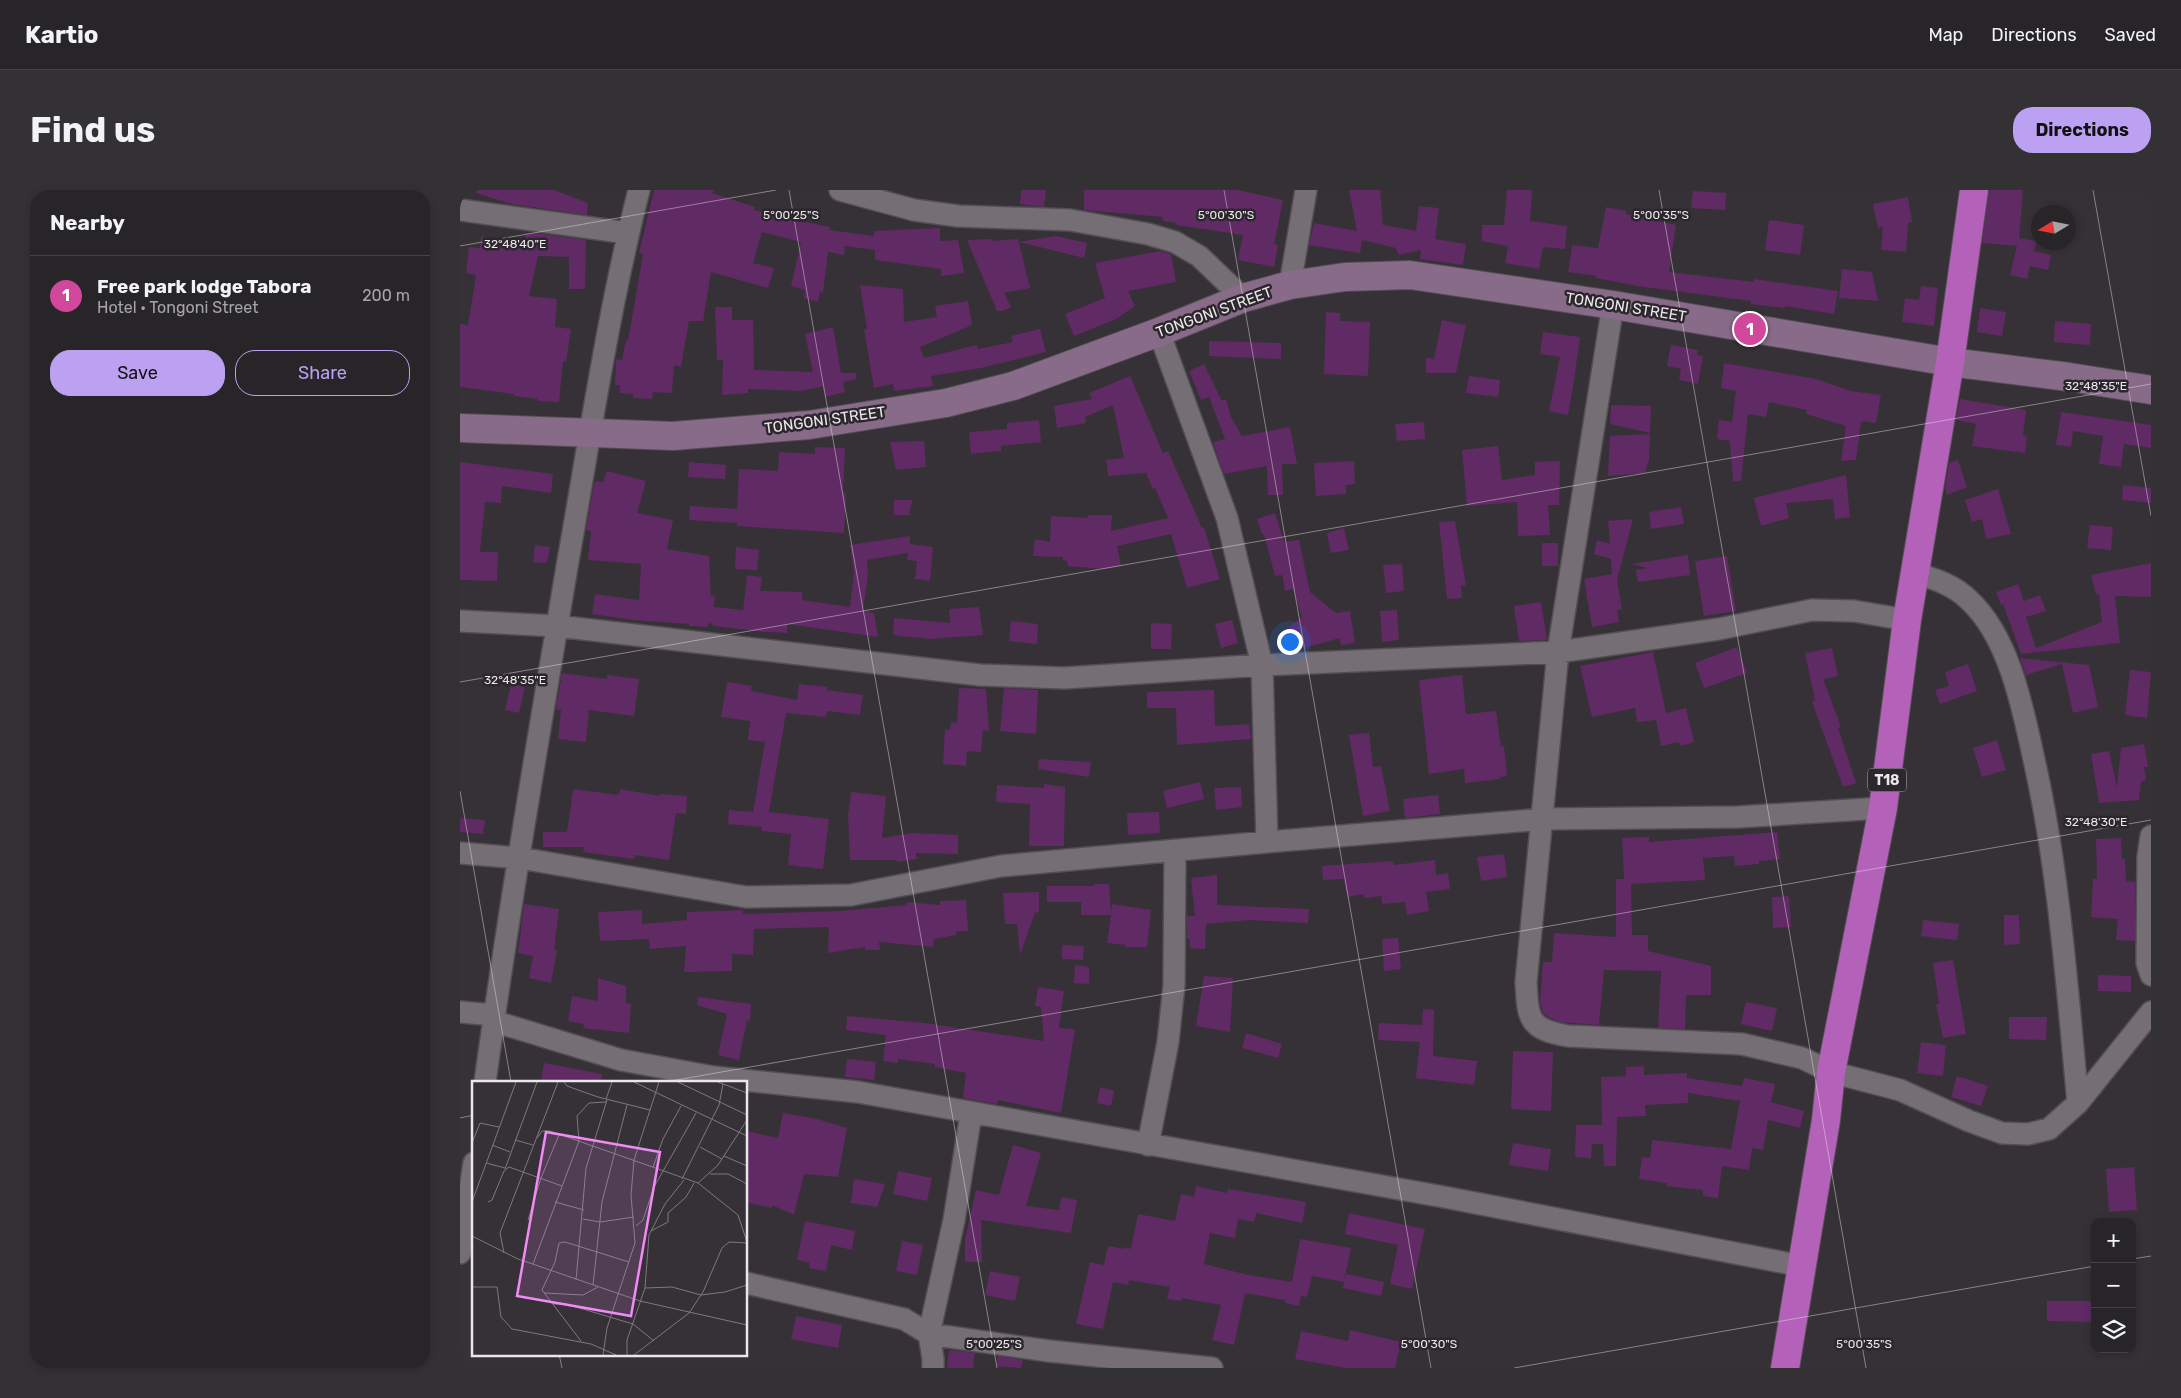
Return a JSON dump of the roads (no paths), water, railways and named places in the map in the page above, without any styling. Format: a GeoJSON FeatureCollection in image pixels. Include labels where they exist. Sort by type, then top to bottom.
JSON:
{"type":"FeatureCollection","features":[{"type":"Feature","properties":{"kind":"highway","name":"T18"},"geometry":{"type":"LineString","coordinates":[[1785,1368],[1826,1120],[1831,1072],[1883,808],[1907,620],[1950,362],[1974,190]]}},
{"type":"Feature","properties":{"kind":"street"},"geometry":{"type":"LineString","coordinates":[[485,1081],[557,626],[590,434],[628,233],[639,190]]}},
{"type":"Feature","properties":{"kind":"street"},"geometry":{"type":"LineString","coordinates":[[840,190],[914,210],[958,216],[1070,220],[1148,234],[1175,242],[1199,256],[1243,298]]}},
{"type":"Feature","properties":{"kind":"street"},"geometry":{"type":"LineString","coordinates":[[1290,285],[1306,190]]}},
{"type":"Feature","properties":{"kind":"street"},"geometry":{"type":"LineString","coordinates":[[460,210],[628,233]]}},
{"type":"Feature","properties":{"kind":"street","name":"TONGONI STREET"},"geometry":{"type":"LineString","coordinates":[[460,428],[672,436],[809,425],[946,403],[1013,386],[1159,332],[1243,298],[1290,285],[1345,277],[1410,275],[1613,305],[1950,362],[2069,377],[2151,390]]}},
{"type":"Feature","properties":{"kind":"street"},"geometry":{"type":"LineString","coordinates":[[1613,305],[1558,652],[1526,982],[1528,1011],[1540,1028],[1549,1033],[1568,1036],[1742,1044],[1802,1058],[1831,1072],[1900,1090],[1969,1121],[2002,1133],[2028,1134],[2049,1129],[2078,1103],[2151,1012]]}},
{"type":"Feature","properties":{"kind":"street"},"geometry":{"type":"LineString","coordinates":[[1159,332],[1227,518],[1262,665],[1267,842]]}},
{"type":"Feature","properties":{"kind":"street"},"geometry":{"type":"LineString","coordinates":[[1915,573],[1947,584],[1969,600],[1984,618],[1995,634],[2023,707],[2054,861],[2078,1103]]}},
{"type":"Feature","properties":{"kind":"street"},"geometry":{"type":"LineString","coordinates":[[460,621],[557,626],[980,675],[1065,678],[1262,665],[1558,652],[1719,629],[1812,610],[1854,611],[1907,620]]}},
{"type":"Feature","properties":{"kind":"street"},"geometry":{"type":"LineString","coordinates":[[460,853],[520,858],[746,897],[851,895],[1001,866],[1267,842],[1543,819],[1738,817],[1883,808]]}},
{"type":"Feature","properties":{"kind":"street"},"geometry":{"type":"LineString","coordinates":[[2151,836],[2148,857],[2147,940],[2147,963],[2151,975]]}},
{"type":"Feature","properties":{"kind":"street"},"geometry":{"type":"LineString","coordinates":[[1148,1145],[1168,1042],[1174,985],[1175,850]]}},
{"type":"Feature","properties":{"kind":"street"},"geometry":{"type":"LineString","coordinates":[[460,1012],[494,1018],[620,1060],[714,1077],[858,1092],[971,1114],[1454,1198],[1802,1266]]}},
{"type":"Feature","properties":{"kind":"street"},"geometry":{"type":"LineString","coordinates":[[933,1368],[934,1359],[929,1334],[954,1220],[971,1114]]}},
{"type":"Feature","properties":{"kind":"street"},"geometry":{"type":"LineString","coordinates":[[460,1253],[470,1225],[472,1194]]}},
{"type":"Feature","properties":{"kind":"street"},"geometry":{"type":"LineString","coordinates":[[748,1283],[904,1318],[929,1334],[1050,1351],[1212,1368]]}},
{"type":"Feature","properties":{"kind":"place","name":"Free park lodge Tabora"},"geometry":{"type":"Point","coordinates":[1750,329]}}]}
